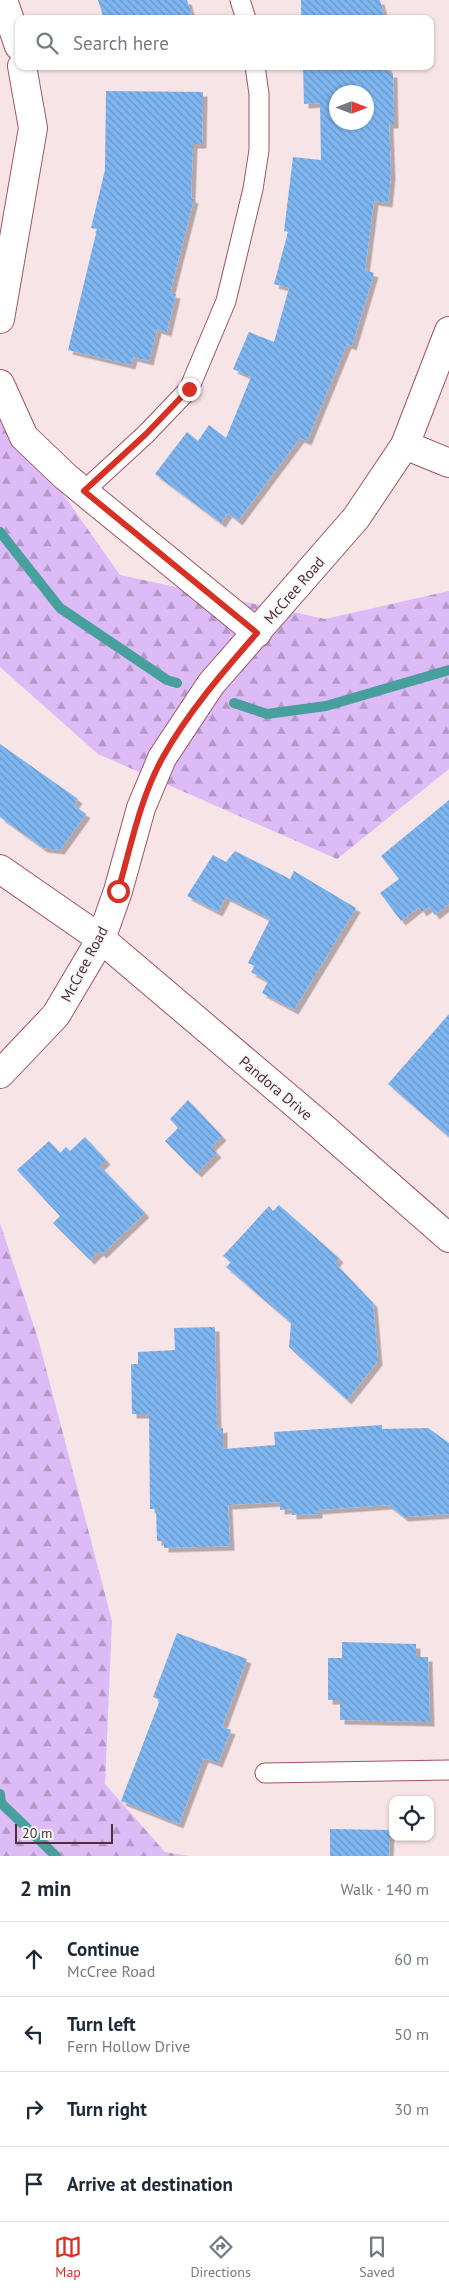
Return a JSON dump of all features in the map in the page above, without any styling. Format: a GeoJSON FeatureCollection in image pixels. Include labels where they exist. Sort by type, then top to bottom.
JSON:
{"type":"FeatureCollection","features":[{"type":"Feature","properties":{"kind":"street"},"geometry":{"type":"LineString","coordinates":[[3,0],[15,34]]}},
{"type":"Feature","properties":{"kind":"street"},"geometry":{"type":"LineString","coordinates":[[0,319],[33,128],[23,70]]}},
{"type":"Feature","properties":{"kind":"street","name":"McCree Road"},"geometry":{"type":"LineString","coordinates":[[0,1074],[56,1015],[101,939],[118,891],[141,808],[162,758],[211,684],[356,518],[404,445],[449,331]]}},
{"type":"Feature","properties":{"kind":"street"},"geometry":{"type":"LineString","coordinates":[[0,384],[24,437],[84,491],[257,633]]}},
{"type":"Feature","properties":{"kind":"street"},"geometry":{"type":"LineString","coordinates":[[404,445],[449,463]]}},
{"type":"Feature","properties":{"kind":"street","name":"Pandora Drive"},"geometry":{"type":"LineString","coordinates":[[0,869],[101,939],[319,1124],[449,1238]]}},
{"type":"Feature","properties":{"kind":"lane"},"geometry":{"type":"LineString","coordinates":[[240,0],[245,15]]}},
{"type":"Feature","properties":{"kind":"lane"},"geometry":{"type":"LineString","coordinates":[[84,491],[146,434],[189,389],[226,301],[254,189],[259,150],[259,94],[256,70]]}},
{"type":"Feature","properties":{"kind":"lane"},"geometry":{"type":"LineString","coordinates":[[265,1773],[449,1770]]}},
{"type":"Feature","properties":{"kind":"green space"},"geometry":{"type":"Polygon","coordinates":[[[0,405],[120,575],[325,619],[449,591],[449,769],[337,859],[98,754],[0,667],[0,405]]]}},
{"type":"Feature","properties":{"kind":"green space"},"geometry":{"type":"Polygon","coordinates":[[[0,1223],[39,1342],[112,1621],[105,1784],[165,1852],[189,1856],[0,1856],[0,1223]]]}},
{"type":"Feature","properties":{"kind":"building"},"geometry":{"type":"Polygon","coordinates":[[[98,0],[187,0],[192,15],[103,15],[98,0]]]}},
{"type":"Feature","properties":{"kind":"building"},"geometry":{"type":"Polygon","coordinates":[[[301,0],[380,0],[384,15],[301,15],[301,0]]]}},
{"type":"Feature","properties":{"kind":"building"},"geometry":{"type":"Polygon","coordinates":[[[303,70],[388,70],[388,73],[393,73],[394,124],[389,124],[391,175],[388,203],[374,201],[365,270],[374,273],[352,346],[347,344],[307,441],[300,438],[238,521],[228,513],[221,523],[155,474],[187,432],[198,441],[209,425],[226,438],[251,377],[233,369],[249,332],[274,342],[289,288],[274,284],[288,232],[284,231],[293,157],[321,160],[320,103],[304,104],[303,70]]]}},
{"type":"Feature","properties":{"kind":"building"},"geometry":{"type":"Polygon","coordinates":[[[106,91],[203,92],[202,144],[193,144],[191,198],[194,199],[170,293],[176,294],[167,332],[157,329],[149,361],[133,357],[131,365],[68,350],[97,229],[91,228],[105,170],[106,91]]]}},
{"type":"Feature","properties":{"kind":"building"},"geometry":{"type":"Polygon","coordinates":[[[0,744],[78,799],[74,805],[86,814],[60,850],[43,848],[0,817],[0,744]]]}},
{"type":"Feature","properties":{"kind":"building"},"geometry":{"type":"Polygon","coordinates":[[[449,800],[449,904],[435,915],[429,907],[422,912],[419,907],[401,921],[380,893],[399,879],[381,856],[449,800]]]}},
{"type":"Feature","properties":{"kind":"building"},"geometry":{"type":"Polygon","coordinates":[[[235,851],[290,879],[294,871],[356,908],[294,1010],[262,993],[268,981],[251,972],[255,966],[248,963],[270,919],[226,897],[218,912],[187,896],[213,855],[226,862],[235,851]]]}},
{"type":"Feature","properties":{"kind":"building"},"geometry":{"type":"Polygon","coordinates":[[[449,1014],[449,1137],[388,1084],[449,1014]]]}},
{"type":"Feature","properties":{"kind":"building"},"geometry":{"type":"Polygon","coordinates":[[[188,1100],[222,1136],[211,1147],[217,1153],[197,1173],[165,1141],[178,1128],[170,1119],[188,1100]]]}},
{"type":"Feature","properties":{"kind":"building"},"geometry":{"type":"Polygon","coordinates":[[[85,1137],[106,1160],[100,1166],[145,1213],[102,1254],[99,1251],[90,1260],[53,1223],[60,1216],[17,1170],[49,1141],[60,1153],[66,1147],[70,1151],[85,1137]]]}},
{"type":"Feature","properties":{"kind":"building"},"geometry":{"type":"Polygon","coordinates":[[[279,1205],[339,1258],[335,1263],[373,1303],[378,1361],[347,1400],[289,1347],[291,1323],[226,1267],[231,1262],[223,1256],[269,1206],[273,1211],[279,1205]]]}},
{"type":"Feature","properties":{"kind":"building"},"geometry":{"type":"Polygon","coordinates":[[[215,1327],[217,1429],[223,1428],[223,1449],[275,1445],[274,1432],[382,1425],[382,1429],[428,1428],[449,1443],[449,1514],[404,1517],[388,1505],[318,1510],[318,1514],[292,1515],[292,1509],[280,1510],[280,1502],[228,1505],[230,1546],[164,1548],[164,1541],[157,1541],[156,1509],[150,1509],[149,1414],[132,1414],[131,1364],[138,1364],[138,1352],[175,1350],[174,1328],[215,1327]]]}},
{"type":"Feature","properties":{"kind":"building"},"geometry":{"type":"Polygon","coordinates":[[[177,1633],[247,1659],[222,1727],[231,1730],[218,1763],[204,1758],[179,1824],[121,1801],[160,1700],[153,1697],[177,1633]]]}},
{"type":"Feature","properties":{"kind":"building"},"geometry":{"type":"Polygon","coordinates":[[[342,1642],[416,1644],[416,1657],[428,1657],[430,1722],[340,1720],[340,1700],[328,1700],[328,1658],[342,1658],[342,1642]]]}},
{"type":"Feature","properties":{"kind":"building"},"geometry":{"type":"Polygon","coordinates":[[[330,1829],[389,1830],[389,1856],[330,1856],[330,1829]]]}},
{"type":"Feature","properties":{"kind":"waterway"},"geometry":{"type":"LineString","coordinates":[[0,532],[60,608],[167,680],[177,683]]}},
{"type":"Feature","properties":{"kind":"waterway"},"geometry":{"type":"LineString","coordinates":[[234,703],[267,714],[326,706],[449,670]]}},
{"type":"Feature","properties":{"kind":"waterway"},"geometry":{"type":"LineString","coordinates":[[0,1794],[1,1803],[56,1856]]}},
{"type":"Feature","properties":{"kind":"route"},"geometry":{"type":"LineString","coordinates":[[118,891],[141,808],[162,758],[211,684],[257,633],[84,491],[146,434],[189,389]]}}]}
